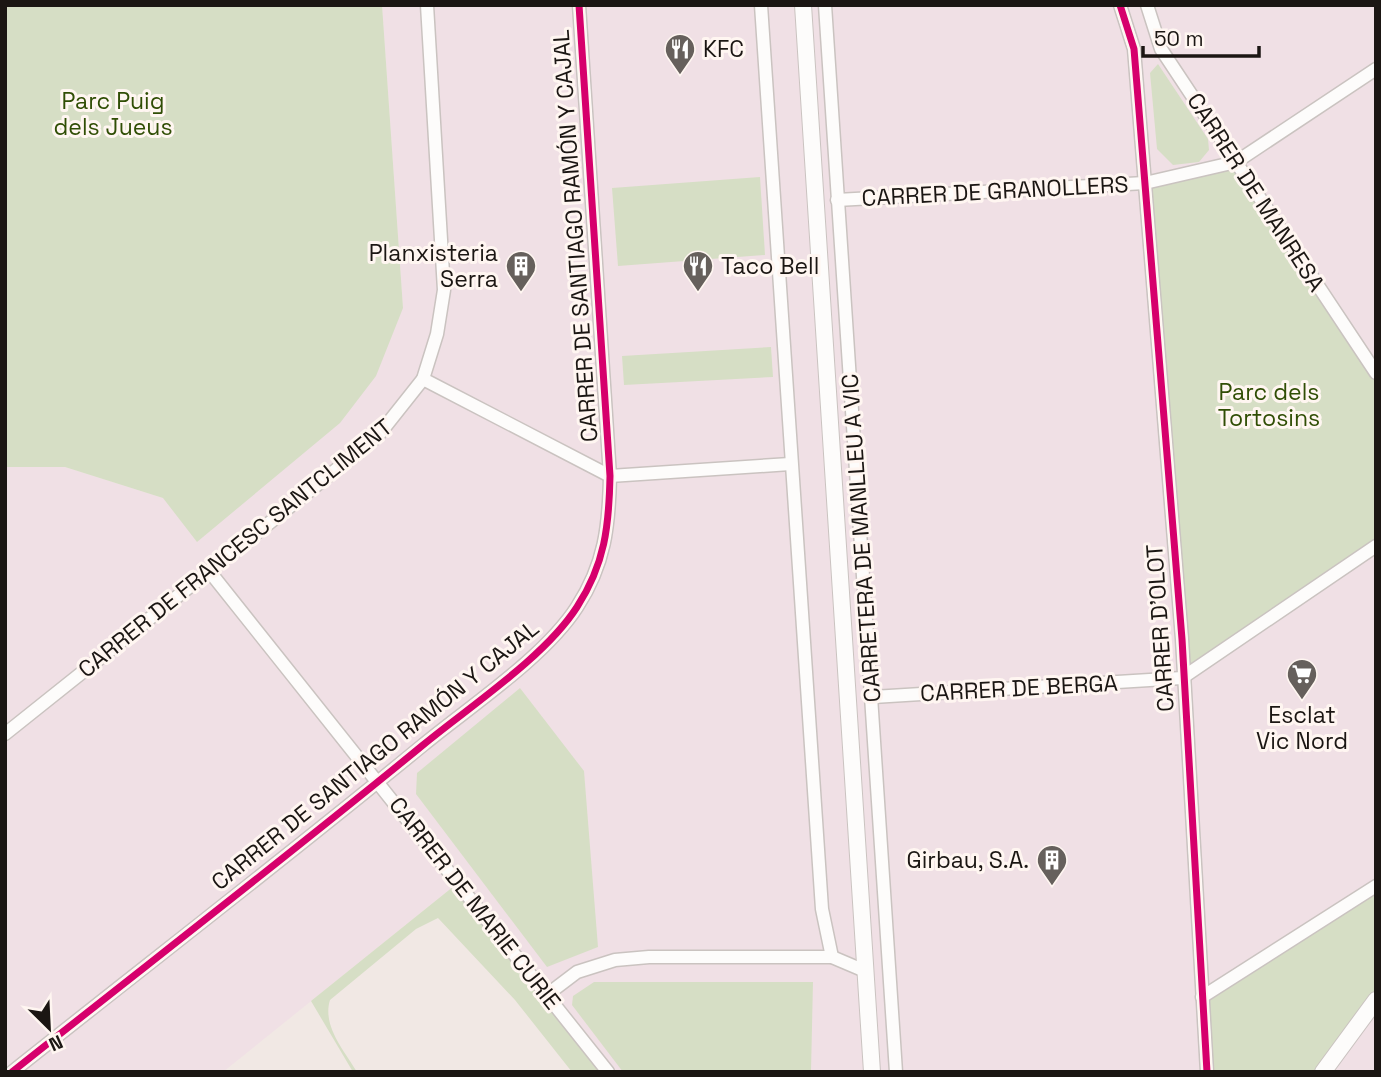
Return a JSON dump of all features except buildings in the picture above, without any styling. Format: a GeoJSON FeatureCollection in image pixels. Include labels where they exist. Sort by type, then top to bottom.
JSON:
{"type":"FeatureCollection","features":[{"type":"Feature","properties":{"kind":"street","name":"CARRER DE FRANCESC SANTCLIMENT"},"geometry":{"type":"LineString","coordinates":[[5,734],[377,437],[423,379],[437,334],[444,290],[427,5]]}},
{"type":"Feature","properties":{"kind":"street","name":"CARRER DE SANTIAGO RAMÓN Y CAJAL"},"geometry":{"type":"LineString","coordinates":[[12,1072],[379,782],[534,654],[575,610],[593,579],[609,529],[610,476],[579,5]]}},
{"type":"Feature","properties":{"kind":"street"},"geometry":{"type":"LineString","coordinates":[[761,5],[822,909],[832,957]]}},
{"type":"Feature","properties":{"kind":"street","name":"CARRETERA DE MANLLEU A VIC"},"geometry":{"type":"LineString","coordinates":[[803,5],[874,1071]]}},
{"type":"Feature","properties":{"kind":"street","name":"CARRETERA DE MANLLEU A VIC"},"geometry":{"type":"LineString","coordinates":[[825,5],[896,1072]]}},
{"type":"Feature","properties":{"kind":"street","name":"CARRER D'OLOT"},"geometry":{"type":"LineString","coordinates":[[1120,5],[1134,49],[1182,639],[1182,678],[1207,1072]]}},
{"type":"Feature","properties":{"kind":"street","name":"CARRER DE MANRESA"},"geometry":{"type":"LineString","coordinates":[[1147,5],[1161,49],[1376,373]]}},
{"type":"Feature","properties":{"kind":"street","name":"CARRER DE GRANOLLERS"},"geometry":{"type":"LineString","coordinates":[[836,200],[1144,183],[1236,162],[1376,69]]}},
{"type":"Feature","properties":{"kind":"street"},"geometry":{"type":"LineString","coordinates":[[423,379],[610,476],[790,464]]}},
{"type":"Feature","properties":{"kind":"street"},"geometry":{"type":"LineString","coordinates":[[1182,678],[1376,546]]}},
{"type":"Feature","properties":{"kind":"street","name":"CARRER DE MARIE CURIE"},"geometry":{"type":"LineString","coordinates":[[211,572],[608,1072]]}},
{"type":"Feature","properties":{"kind":"street","name":"CARRER DE BERGA"},"geometry":{"type":"LineString","coordinates":[[873,697],[1182,678]]}},
{"type":"Feature","properties":{"kind":"street"},"geometry":{"type":"LineString","coordinates":[[1202,997],[1376,886]]}},
{"type":"Feature","properties":{"kind":"street"},"geometry":{"type":"LineString","coordinates":[[548,994],[577,971],[615,960],[649,957],[832,957],[866,971]]}},
{"type":"Feature","properties":{"kind":"street"},"geometry":{"type":"LineString","coordinates":[[1323,1072],[1376,1000]]}},
{"type":"Feature","properties":{"kind":"shaded area"},"geometry":{"type":"Polygon","coordinates":[[[382,5],[1376,5],[1376,1072],[599,1072],[454,886],[223,1072],[5,1072],[5,467],[65,467],[163,498],[403,308],[382,5]]]}},
{"type":"Feature","properties":{"kind":"green space","name":"Parc Puig dels Jueus"},"geometry":{"type":"Polygon","coordinates":[[[5,5],[382,5],[403,308],[376,376],[340,423],[197,542],[163,498],[65,467],[5,467],[5,5]]]}},
{"type":"Feature","properties":{"kind":"green space"},"geometry":{"type":"Polygon","coordinates":[[[1158,64],[1208,139],[1209,150],[1199,162],[1173,165],[1157,149],[1150,73],[1158,64]]]}},
{"type":"Feature","properties":{"kind":"green space","name":"Parc dels Tortosins"},"geometry":{"type":"Polygon","coordinates":[[[1236,162],[1376,373],[1376,546],[1182,678],[1145,183],[1236,162]]]}},
{"type":"Feature","properties":{"kind":"green space"},"geometry":{"type":"Polygon","coordinates":[[[760,177],[765,255],[618,266],[612,188],[760,177]]]}},
{"type":"Feature","properties":{"kind":"green space"},"geometry":{"type":"Polygon","coordinates":[[[771,347],[773,377],[624,385],[622,356],[771,347]]]}},
{"type":"Feature","properties":{"kind":"green space"},"geometry":{"type":"Polygon","coordinates":[[[520,688],[584,771],[598,947],[547,967],[416,794],[417,773],[520,688]]]}},
{"type":"Feature","properties":{"kind":"green space"},"geometry":{"type":"Polygon","coordinates":[[[454,886],[599,1072],[572,1072],[515,1000],[438,918],[416,929],[330,1000],[329,1019],[357,1072],[353,1072],[311,1001],[454,886]]]}},
{"type":"Feature","properties":{"kind":"green space"},"geometry":{"type":"Polygon","coordinates":[[[1376,886],[1376,1000],[1323,1072],[1207,1072],[1202,997],[1376,886]]]}},
{"type":"Feature","properties":{"kind":"green space"},"geometry":{"type":"Polygon","coordinates":[[[594,982],[813,982],[811,1072],[623,1072],[572,1005],[573,996],[594,982]]]}},
{"type":"Feature","properties":{"kind":"cycle path"},"geometry":{"type":"LineString","coordinates":[[12,1072],[526,663],[563,626],[586,591],[604,544],[610,476],[579,5]]}},
{"type":"Feature","properties":{"kind":"cycle path"},"geometry":{"type":"LineString","coordinates":[[1120,5],[1134,49],[1182,639],[1207,1072]]}},
{"type":"Feature","properties":{"kind":"place","name":"KFC"},"geometry":{"type":"Point","coordinates":[680,76]}},
{"type":"Feature","properties":{"kind":"place","name":"Planxisteria Serra"},"geometry":{"type":"Point","coordinates":[521,293]}},
{"type":"Feature","properties":{"kind":"place","name":"Taco Bell"},"geometry":{"type":"Point","coordinates":[698,293]}},
{"type":"Feature","properties":{"kind":"place","name":"Esclat Vic Nord"},"geometry":{"type":"Point","coordinates":[1302,701]}},
{"type":"Feature","properties":{"kind":"place","name":"Girbau, S.A."},"geometry":{"type":"Point","coordinates":[1052,887]}}]}
